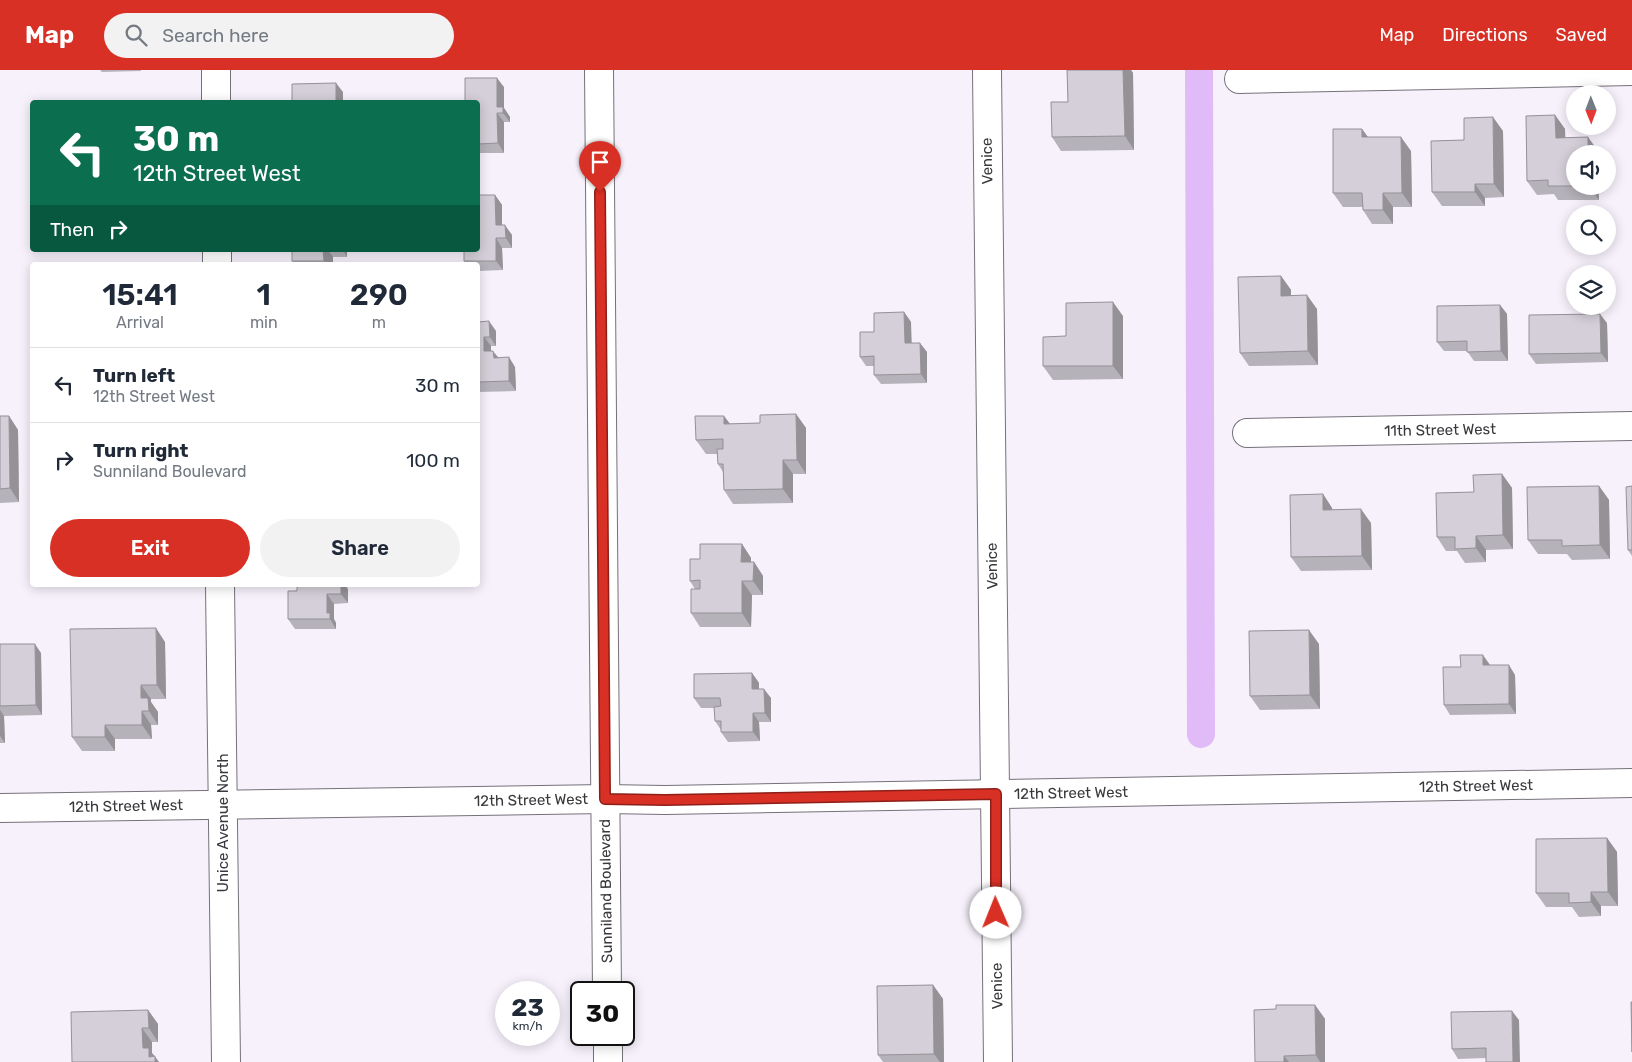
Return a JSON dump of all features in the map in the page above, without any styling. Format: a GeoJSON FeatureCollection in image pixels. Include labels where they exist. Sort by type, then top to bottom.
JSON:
{"type":"FeatureCollection","features":[{"type":"Feature","properties":{"kind":"street"},"geometry":{"type":"LineString","coordinates":[[216,70],[216,100]]}},
{"type":"Feature","properties":{"kind":"street","name":"Sunniland Boulevard"},"geometry":{"type":"LineString","coordinates":[[599,70],[608,981]]}},
{"type":"Feature","properties":{"kind":"street","name":"Venice"},"geometry":{"type":"LineString","coordinates":[[987,70],[998,1062]]}},
{"type":"Feature","properties":{"kind":"street"},"geometry":{"type":"LineString","coordinates":[[1240,79],[1632,71]]}},
{"type":"Feature","properties":{"kind":"street","name":"11th Street West"},"geometry":{"type":"LineString","coordinates":[[1247,434],[1632,426]]}},
{"type":"Feature","properties":{"kind":"street","name":"Unice Avenue North"},"geometry":{"type":"LineString","coordinates":[[220,587],[226,1062]]}},
{"type":"Feature","properties":{"kind":"street","name":"12th Street West"},"geometry":{"type":"LineString","coordinates":[[0,808],[605,799],[665,800],[1632,783]]}},
{"type":"Feature","properties":{"kind":"street"},"geometry":{"type":"LineString","coordinates":[[608,1046],[608,1062]]}},
{"type":"Feature","properties":{"kind":"building"},"geometry":{"type":"Polygon","coordinates":[[[1067,70],[1123,70],[1125,136],[1052,137],[1051,102],[1068,102],[1067,70]]]}},
{"type":"Feature","properties":{"kind":"building"},"geometry":{"type":"Polygon","coordinates":[[[465,78],[497,78],[497,107],[503,107],[503,113],[497,113],[498,143],[480,144],[480,100],[465,100],[465,78]]]}},
{"type":"Feature","properties":{"kind":"building"},"geometry":{"type":"Polygon","coordinates":[[[336,83],[336,100],[292,100],[292,84],[336,83]]]}},
{"type":"Feature","properties":{"kind":"building"},"geometry":{"type":"Polygon","coordinates":[[[1555,115],[1556,138],[1588,137],[1588,145],[1566,145],[1566,186],[1548,186],[1548,180],[1527,181],[1526,116],[1555,115]]]}},
{"type":"Feature","properties":{"kind":"building"},"geometry":{"type":"Polygon","coordinates":[[[1493,117],[1494,184],[1475,184],[1475,192],[1432,192],[1431,141],[1464,140],[1464,118],[1493,117]]]}},
{"type":"Feature","properties":{"kind":"building"},"geometry":{"type":"Polygon","coordinates":[[[1333,129],[1362,129],[1362,137],[1401,137],[1402,193],[1383,193],[1383,210],[1363,210],[1362,193],[1333,193],[1333,129]]]}},
{"type":"Feature","properties":{"kind":"building"},"geometry":{"type":"Polygon","coordinates":[[[480,195],[495,195],[496,225],[505,225],[506,238],[496,238],[496,261],[464,261],[464,252],[480,252],[480,195]]]}},
{"type":"Feature","properties":{"kind":"building"},"geometry":{"type":"Polygon","coordinates":[[[292,252],[323,252],[324,261],[292,261],[292,252]]]}},
{"type":"Feature","properties":{"kind":"building"},"geometry":{"type":"Polygon","coordinates":[[[1281,276],[1281,296],[1307,295],[1308,351],[1240,353],[1238,277],[1281,276]]]}},
{"type":"Feature","properties":{"kind":"building"},"geometry":{"type":"Polygon","coordinates":[[[1113,302],[1113,366],[1043,366],[1043,337],[1066,336],[1066,303],[1113,302]]]}},
{"type":"Feature","properties":{"kind":"building"},"geometry":{"type":"Polygon","coordinates":[[[1500,305],[1501,351],[1467,352],[1467,341],[1437,342],[1437,306],[1500,305]]]}},
{"type":"Feature","properties":{"kind":"building"},"geometry":{"type":"Polygon","coordinates":[[[904,312],[905,343],[920,343],[921,374],[874,375],[874,356],[860,357],[860,332],[874,332],[874,313],[904,312]]]}},
{"type":"Feature","properties":{"kind":"building"},"geometry":{"type":"Polygon","coordinates":[[[1529,315],[1600,315],[1601,353],[1529,354],[1529,315]]]}},
{"type":"Feature","properties":{"kind":"building"},"geometry":{"type":"Polygon","coordinates":[[[489,321],[490,337],[484,337],[484,351],[493,351],[494,358],[509,357],[509,381],[480,382],[480,322],[489,321]]]}},
{"type":"Feature","properties":{"kind":"building"},"geometry":{"type":"Polygon","coordinates":[[[796,414],[797,460],[783,460],[783,489],[724,490],[723,464],[718,464],[717,449],[723,449],[723,439],[696,440],[695,416],[724,416],[724,424],[760,423],[760,415],[796,414]]]}},
{"type":"Feature","properties":{"kind":"building"},"geometry":{"type":"Polygon","coordinates":[[[0,416],[9,416],[10,488],[0,489],[0,416]]]}},
{"type":"Feature","properties":{"kind":"building"},"geometry":{"type":"Polygon","coordinates":[[[1502,474],[1503,535],[1476,536],[1476,548],[1455,549],[1455,537],[1437,537],[1436,493],[1474,492],[1473,475],[1502,474]]]}},
{"type":"Feature","properties":{"kind":"building"},"geometry":{"type":"Polygon","coordinates":[[[1599,486],[1600,545],[1562,546],[1562,540],[1528,540],[1527,487],[1599,486]]]}},
{"type":"Feature","properties":{"kind":"building"},"geometry":{"type":"Polygon","coordinates":[[[1632,486],[1632,550],[1628,550],[1626,487],[1632,486]]]}},
{"type":"Feature","properties":{"kind":"building"},"geometry":{"type":"Polygon","coordinates":[[[1323,494],[1323,510],[1361,509],[1362,556],[1291,557],[1290,495],[1323,494]]]}},
{"type":"Feature","properties":{"kind":"building"},"geometry":{"type":"Polygon","coordinates":[[[700,544],[742,544],[741,562],[754,562],[753,581],[742,581],[742,613],[691,613],[691,589],[700,589],[700,580],[690,581],[690,559],[700,559],[700,544]]]}},
{"type":"Feature","properties":{"kind":"building"},"geometry":{"type":"Polygon","coordinates":[[[297,587],[341,587],[341,594],[327,594],[327,613],[330,613],[330,619],[288,619],[288,591],[297,591],[297,587]]]}},
{"type":"Feature","properties":{"kind":"building"},"geometry":{"type":"Polygon","coordinates":[[[156,628],[157,685],[141,685],[141,698],[148,698],[149,711],[142,711],[142,725],[105,725],[105,737],[72,737],[70,629],[156,628]]]}},
{"type":"Feature","properties":{"kind":"building"},"geometry":{"type":"Polygon","coordinates":[[[1309,630],[1310,695],[1250,696],[1249,631],[1309,630]]]}},
{"type":"Feature","properties":{"kind":"building"},"geometry":{"type":"Polygon","coordinates":[[[0,644],[35,644],[36,705],[0,706],[0,644]]]}},
{"type":"Feature","properties":{"kind":"building"},"geometry":{"type":"Polygon","coordinates":[[[1460,655],[1483,655],[1483,665],[1509,665],[1509,704],[1444,705],[1443,667],[1461,667],[1460,655]]]}},
{"type":"Feature","properties":{"kind":"building"},"geometry":{"type":"Polygon","coordinates":[[[752,673],[752,689],[764,689],[765,713],[753,713],[753,732],[721,732],[721,721],[715,721],[714,707],[721,706],[720,698],[694,698],[694,674],[752,673]]]}},
{"type":"Feature","properties":{"kind":"building"},"geometry":{"type":"Polygon","coordinates":[[[1607,838],[1608,892],[1591,892],[1591,902],[1569,903],[1569,893],[1536,893],[1536,839],[1607,838]]]}},
{"type":"Feature","properties":{"kind":"building"},"geometry":{"type":"Polygon","coordinates":[[[933,985],[934,1054],[878,1055],[877,986],[933,985]]]}},
{"type":"Feature","properties":{"kind":"building"},"geometry":{"type":"Polygon","coordinates":[[[1631,1002],[1632,1002],[1632,1052],[1631,1002]]]}},
{"type":"Feature","properties":{"kind":"building"},"geometry":{"type":"Polygon","coordinates":[[[1276,1005],[1315,1005],[1316,1055],[1284,1056],[1284,1062],[1255,1062],[1254,1010],[1276,1009],[1276,1005]]]}},
{"type":"Feature","properties":{"kind":"building"},"geometry":{"type":"Polygon","coordinates":[[[148,1010],[149,1028],[142,1028],[143,1048],[149,1048],[149,1057],[155,1056],[155,1062],[72,1062],[71,1012],[148,1010]]]}},
{"type":"Feature","properties":{"kind":"building"},"geometry":{"type":"Polygon","coordinates":[[[1512,1011],[1513,1062],[1486,1062],[1486,1048],[1452,1049],[1451,1012],[1512,1011]]]}},
{"type":"Feature","properties":{"kind":"waterway"},"geometry":{"type":"LineString","coordinates":[[1199,70],[1201,734]]}},
{"type":"Feature","properties":{"kind":"route"},"geometry":{"type":"LineString","coordinates":[[600,192],[606,738],[605,799],[665,800],[996,794],[996,913]]}}]}
